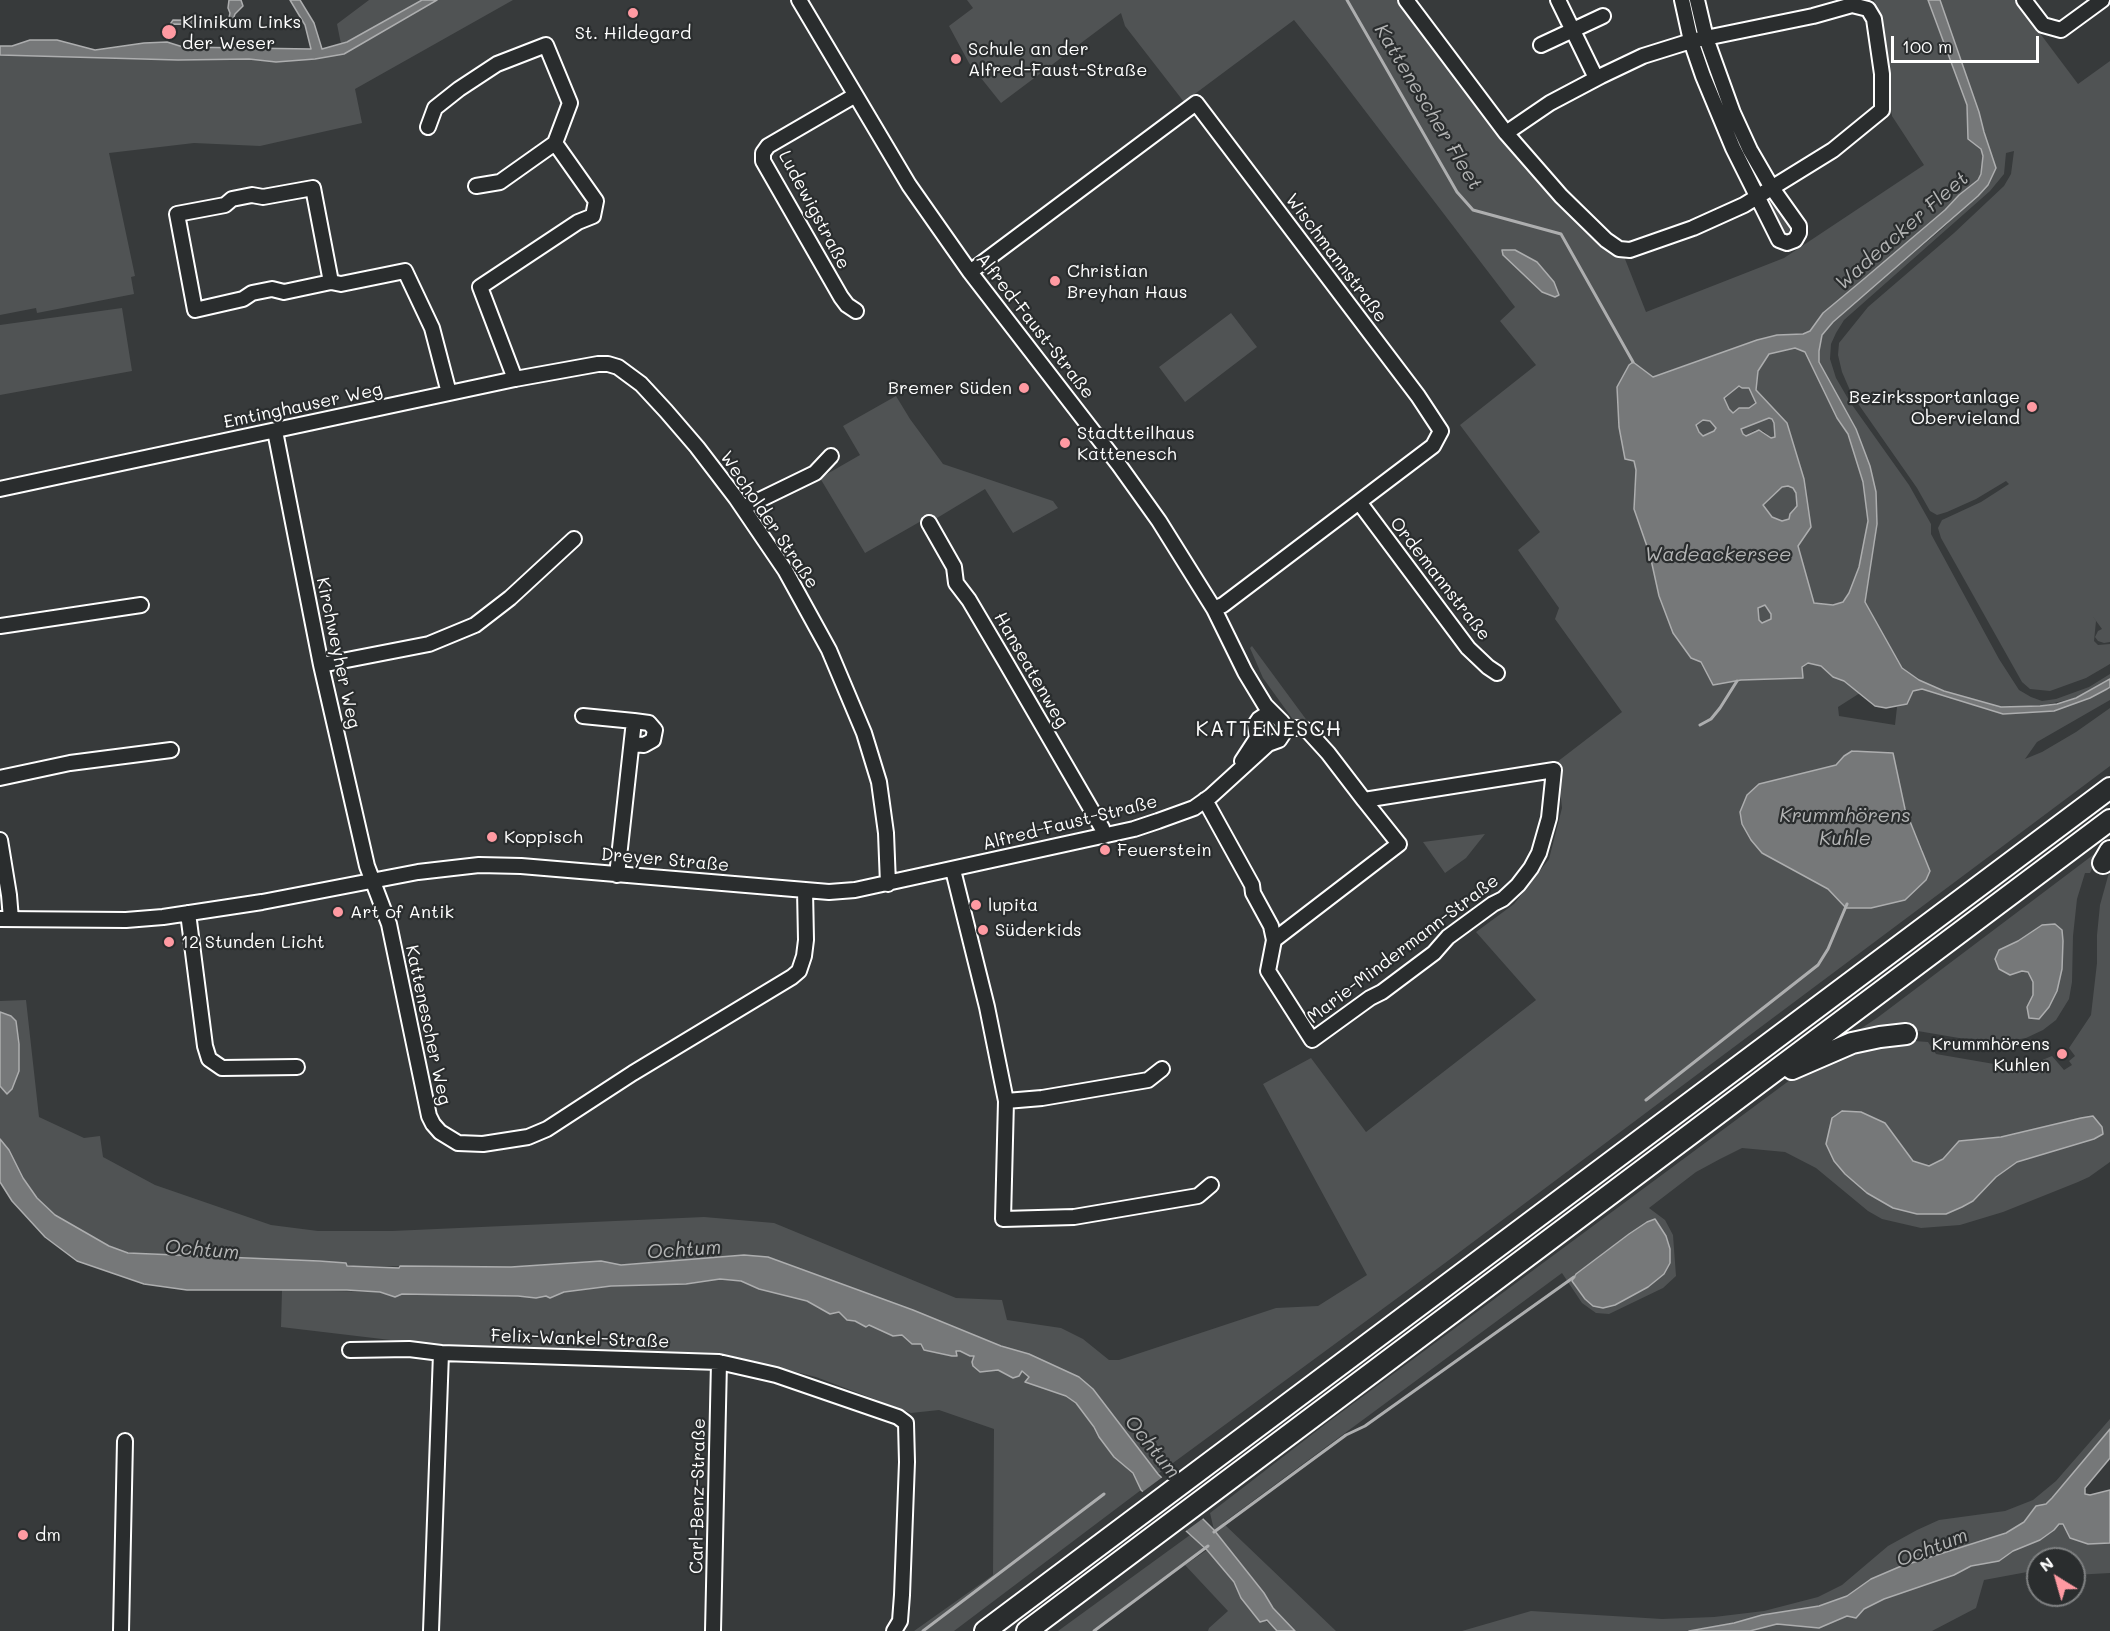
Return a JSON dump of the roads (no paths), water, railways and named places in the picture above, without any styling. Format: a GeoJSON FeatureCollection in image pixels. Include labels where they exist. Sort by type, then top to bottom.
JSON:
{"type":"FeatureCollection","features":[{"type":"Feature","properties":{"kind":"highway"},"geometry":{"type":"LineString","coordinates":[[986,1631],[2110,788]]}},
{"type":"Feature","properties":{"kind":"highway"},"geometry":{"type":"LineString","coordinates":[[1027,1631],[2110,820]]}},
{"type":"Feature","properties":{"kind":"highway"},"geometry":{"type":"LineString","coordinates":[[1754,1086],[1852,1043],[1906,1034]]}},
{"type":"Feature","properties":{"kind":"street","name":"Alfred-Faust-Straße"},"geometry":{"type":"LineString","coordinates":[[799,0],[909,185],[970,272],[1119,465],[1159,521],[1214,609],[1245,672],[1265,705],[1282,722],[1284,728],[1279,740],[1263,741],[1254,745],[1223,784],[1194,808],[1104,836],[952,870]]}},
{"type":"Feature","properties":{"kind":"street"},"geometry":{"type":"LineString","coordinates":[[1406,0],[1506,133],[1561,196],[1606,240],[1619,249],[1630,250],[1693,228],[1744,205],[1833,150],[1882,110],[1882,74],[1874,19],[1868,9],[1852,5],[1813,16],[1691,41],[1643,56],[1596,78],[1550,103],[1506,133]]}},
{"type":"Feature","properties":{"kind":"street"},"geometry":{"type":"LineString","coordinates":[[1558,0],[1596,78]]}},
{"type":"Feature","properties":{"kind":"street"},"geometry":{"type":"LineString","coordinates":[[1682,0],[1691,41],[1720,121],[1779,240],[1787,243],[1795,240],[1799,233],[1799,226],[1772,188],[1750,150],[1733,113],[1706,38],[1697,0]]}},
{"type":"Feature","properties":{"kind":"street"},"geometry":{"type":"LineString","coordinates":[[2024,0],[2043,25],[2061,30],[2102,0]]}},
{"type":"Feature","properties":{"kind":"street"},"geometry":{"type":"LineString","coordinates":[[1541,45],[1603,16]]}},
{"type":"Feature","properties":{"kind":"street"},"geometry":{"type":"LineString","coordinates":[[428,127],[435,108],[459,89],[497,64],[546,45],[570,103],[555,143],[500,182],[476,186]]}},
{"type":"Feature","properties":{"kind":"street","name":"Ludewigstraße"},"geometry":{"type":"LineString","coordinates":[[854,96],[768,146],[763,153],[763,161],[842,297],[847,305],[856,310]]}},
{"type":"Feature","properties":{"kind":"street","name":"Wischmannstraße"},"geometry":{"type":"LineString","coordinates":[[970,272],[1196,103],[1418,396],[1441,431],[1433,446],[1223,605],[1214,609]]}},
{"type":"Feature","properties":{"kind":"street"},"geometry":{"type":"LineString","coordinates":[[515,379],[480,287],[578,222],[593,216],[596,201],[555,143]]}},
{"type":"Feature","properties":{"kind":"street"},"geometry":{"type":"LineString","coordinates":[[331,282],[312,188],[263,197],[242,196],[232,199],[225,205],[177,214],[195,310],[243,299],[252,293],[272,289],[284,292],[331,282],[341,284],[405,272],[432,327],[449,393]]}},
{"type":"Feature","properties":{"kind":"street","name":"Wecholder Straße"},"geometry":{"type":"LineString","coordinates":[[449,393],[515,379],[608,364],[618,367],[641,384],[666,411],[698,447],[743,508],[784,570],[829,650],[864,734],[879,782],[884,808],[888,884]]}},
{"type":"Feature","properties":{"kind":"street","name":"Emtinghauser Weg"},"geometry":{"type":"LineString","coordinates":[[0,489],[449,393]]}},
{"type":"Feature","properties":{"kind":"street","name":"Kirchweyher Weg"},"geometry":{"type":"LineString","coordinates":[[275,431],[321,665],[367,866],[373,881]]}},
{"type":"Feature","properties":{"kind":"street"},"geometry":{"type":"LineString","coordinates":[[743,508],[815,473],[831,456]]}},
{"type":"Feature","properties":{"kind":"street","name":"Ordemannstraße"},"geometry":{"type":"LineString","coordinates":[[1359,502],[1468,648],[1497,673]]}},
{"type":"Feature","properties":{"kind":"street","name":"Hanseatenweg"},"geometry":{"type":"LineString","coordinates":[[929,523],[954,567],[956,583],[969,600],[1005,661],[1102,828],[1104,836]]}},
{"type":"Feature","properties":{"kind":"street"},"geometry":{"type":"LineString","coordinates":[[321,665],[429,644],[475,625],[510,598],[574,539]]}},
{"type":"Feature","properties":{"kind":"street"},"geometry":{"type":"LineString","coordinates":[[0,626],[141,604]]}},
{"type":"Feature","properties":{"kind":"street","name":"Alfred-Faust-Straße"},"geometry":{"type":"LineString","coordinates":[[1245,672],[1259,719],[1255,725],[1263,741]]}},
{"type":"Feature","properties":{"kind":"street"},"geometry":{"type":"LineString","coordinates":[[1259,719],[1265,715],[1274,716]]}},
{"type":"Feature","properties":{"kind":"street"},"geometry":{"type":"LineString","coordinates":[[584,716],[649,723],[655,730],[653,741],[644,745],[632,744]]}},
{"type":"Feature","properties":{"kind":"street"},"geometry":{"type":"LineString","coordinates":[[617,875],[634,721]]}},
{"type":"Feature","properties":{"kind":"street"},"geometry":{"type":"LineString","coordinates":[[1205,800],[1252,885],[1253,893],[1271,926],[1274,940],[1399,844],[1329,753],[1308,731],[1300,728],[1284,728]]}},
{"type":"Feature","properties":{"kind":"street"},"geometry":{"type":"LineString","coordinates":[[0,778],[70,763],[171,750]]}},
{"type":"Feature","properties":{"kind":"street","name":"Marie-Mindermann-Straße"},"geometry":{"type":"LineString","coordinates":[[1274,940],[1268,971],[1312,1040],[1434,953],[1448,937],[1503,899],[1518,885],[1531,868],[1544,838],[1553,795],[1554,770],[1364,800]]}},
{"type":"Feature","properties":{"kind":"street"},"geometry":{"type":"LineString","coordinates":[[0,840],[9,895],[5,919],[126,920],[189,914],[373,881]]}},
{"type":"Feature","properties":{"kind":"street","name":"Dreyer Straße"},"geometry":{"type":"LineString","coordinates":[[373,881],[418,872],[482,865],[521,866],[829,892],[855,890],[952,870]]}},
{"type":"Feature","properties":{"kind":"street"},"geometry":{"type":"LineString","coordinates":[[952,870],[987,1007],[1006,1101],[1003,1219],[1074,1217],[1198,1196],[1211,1185]]}},
{"type":"Feature","properties":{"kind":"street","name":"Kattenescher Weg"},"geometry":{"type":"LineString","coordinates":[[373,881],[389,924],[429,1116],[433,1124],[444,1135],[458,1143],[467,1144],[506,1142],[528,1137],[547,1129],[633,1073],[792,977],[799,971],[804,956],[805,890]]}},
{"type":"Feature","properties":{"kind":"street"},"geometry":{"type":"LineString","coordinates":[[189,914],[205,1046],[209,1059],[222,1068],[297,1066]]}},
{"type":"Feature","properties":{"kind":"street"},"geometry":{"type":"LineString","coordinates":[[1006,1101],[1042,1098],[1148,1080],[1162,1069]]}},
{"type":"Feature","properties":{"kind":"street","name":"Felix-Wankel-Straße"},"geometry":{"type":"LineString","coordinates":[[350,1350],[409,1349],[441,1353],[718,1362],[776,1375],[898,1417],[906,1423],[907,1462],[902,1595],[900,1621],[894,1631]]}},
{"type":"Feature","properties":{"kind":"street"},"geometry":{"type":"LineString","coordinates":[[431,1631],[441,1353]]}},
{"type":"Feature","properties":{"kind":"street","name":"Carl-Benz-Straße"},"geometry":{"type":"LineString","coordinates":[[713,1631],[718,1362]]}},
{"type":"Feature","properties":{"kind":"street"},"geometry":{"type":"LineString","coordinates":[[121,1631],[125,1441]]}},
{"type":"Feature","properties":{"kind":"water"},"geometry":{"type":"Polygon","coordinates":[[[229,0],[241,0],[243,6],[235,14],[231,25],[173,24],[172,29],[167,29],[173,20],[226,21],[230,13],[229,0]]]}},
{"type":"Feature","properties":{"kind":"water"},"geometry":{"type":"Polygon","coordinates":[[[290,0],[300,0],[314,23],[322,49],[347,42],[422,0],[437,0],[344,54],[315,59],[276,62],[249,59],[178,60],[0,55],[0,46],[12,46],[30,40],[57,40],[95,50],[167,42],[183,47],[311,49],[305,25],[290,0]]]}},
{"type":"Feature","properties":{"kind":"water","name":"Wadeackersee"},"geometry":{"type":"Polygon","coordinates":[[[1928,0],[1940,0],[1996,168],[1988,185],[1978,196],[1833,322],[1822,335],[1819,362],[1856,429],[1870,466],[1876,492],[1877,524],[1865,602],[1902,668],[1919,680],[1944,691],[2001,707],[2057,704],[2076,698],[2110,679],[2110,687],[2090,698],[2054,711],[2003,714],[1922,689],[1913,691],[1907,704],[1886,708],[1875,706],[1821,666],[1808,663],[1802,667],[1803,678],[1741,680],[1713,685],[1701,662],[1691,658],[1673,633],[1659,596],[1650,555],[1634,509],[1636,470],[1634,461],[1625,459],[1619,427],[1617,387],[1633,362],[1653,377],[1757,340],[1810,331],[1823,313],[1978,180],[1983,156],[1981,149],[1968,139],[1967,105],[1928,0]],[[1795,348],[1769,354],[1758,371],[1756,390],[1787,423],[1804,479],[1811,527],[1798,546],[1814,603],[1833,605],[1843,602],[1859,567],[1868,521],[1863,482],[1848,434],[1837,418],[1805,352],[1795,348]],[[1739,386],[1724,398],[1733,413],[1739,408],[1749,408],[1756,403],[1749,388],[1739,386]],[[1769,418],[1741,429],[1746,436],[1759,430],[1771,438],[1775,437],[1774,423],[1769,418]],[[1703,420],[1696,425],[1703,436],[1716,428],[1710,421],[1703,420]],[[1782,487],[1763,505],[1772,517],[1782,521],[1789,519],[1797,506],[1796,493],[1793,488],[1782,487]],[[1765,605],[1758,608],[1759,620],[1762,623],[1771,619],[1771,614],[1765,605]]]}},
{"type":"Feature","properties":{"kind":"water"},"geometry":{"type":"Polygon","coordinates":[[[1502,250],[1515,250],[1537,262],[1554,282],[1559,295],[1555,297],[1542,292],[1503,255],[1502,250]]]}},
{"type":"Feature","properties":{"kind":"water","name":"Krummhörens Kuhle"},"geometry":{"type":"Polygon","coordinates":[[[1852,751],[1893,753],[1905,809],[1930,871],[1926,880],[1905,900],[1871,908],[1846,908],[1828,889],[1762,853],[1742,824],[1740,812],[1747,795],[1759,784],[1836,765],[1852,751]]]}},
{"type":"Feature","properties":{"kind":"water"},"geometry":{"type":"Polygon","coordinates":[[[2055,924],[2062,930],[2063,941],[2062,969],[2057,991],[2049,1007],[2039,1019],[2029,1018],[2027,1007],[2033,995],[2033,982],[2028,972],[2022,971],[2010,975],[1999,969],[1995,959],[1999,950],[2042,925],[2055,924]]]}},
{"type":"Feature","properties":{"kind":"water"},"geometry":{"type":"Polygon","coordinates":[[[0,1012],[11,1016],[16,1021],[19,1044],[19,1071],[12,1089],[7,1094],[0,1086],[0,1012]]]}},
{"type":"Feature","properties":{"kind":"water"},"geometry":{"type":"Polygon","coordinates":[[[1842,1111],[1861,1112],[1885,1123],[1913,1161],[1929,1166],[1943,1159],[1959,1141],[2001,1137],[2081,1118],[2093,1116],[2102,1127],[2103,1134],[2094,1139],[2017,1162],[1996,1177],[1973,1201],[1946,1214],[1917,1214],[1893,1208],[1867,1193],[1834,1161],[1826,1144],[1832,1118],[1842,1111]]]}},
{"type":"Feature","properties":{"kind":"water"},"geometry":{"type":"Polygon","coordinates":[[[0,1139],[37,1198],[55,1215],[109,1246],[128,1253],[319,1261],[346,1263],[347,1266],[399,1268],[400,1266],[511,1267],[601,1261],[621,1265],[744,1255],[768,1257],[913,1310],[1001,1346],[1029,1354],[1079,1377],[1093,1389],[1158,1474],[1214,1530],[1264,1593],[1273,1608],[1295,1631],[1277,1631],[1267,1620],[1260,1622],[1241,1598],[1234,1582],[1207,1550],[1141,1490],[1133,1473],[1114,1457],[1076,1403],[1066,1396],[1025,1382],[1029,1377],[1022,1371],[1019,1376],[1013,1378],[998,1370],[980,1372],[973,1366],[974,1356],[960,1351],[956,1351],[957,1356],[952,1356],[924,1350],[921,1344],[912,1344],[902,1335],[893,1336],[869,1325],[866,1327],[855,1321],[847,1320],[839,1312],[830,1314],[807,1301],[759,1289],[741,1281],[720,1279],[686,1284],[611,1286],[564,1292],[550,1298],[546,1296],[536,1298],[402,1294],[395,1297],[380,1292],[347,1290],[187,1290],[144,1284],[77,1261],[45,1237],[12,1201],[0,1182],[0,1139]]]}},
{"type":"Feature","properties":{"kind":"water"},"geometry":{"type":"Polygon","coordinates":[[[1655,1219],[1666,1236],[1670,1249],[1670,1263],[1664,1274],[1648,1287],[1615,1305],[1603,1308],[1593,1306],[1572,1281],[1576,1274],[1629,1234],[1655,1219]]]}},
{"type":"Feature","properties":{"kind":"water"},"geometry":{"type":"Polygon","coordinates":[[[2110,1429],[2110,1458],[2085,1488],[2085,1494],[2110,1490],[2110,1543],[2088,1544],[2070,1538],[2063,1524],[2059,1524],[2040,1540],[2013,1551],[1999,1561],[1971,1566],[1954,1575],[1884,1599],[1864,1609],[1856,1618],[1847,1616],[1819,1628],[1777,1624],[1750,1631],[1689,1631],[1734,1623],[1762,1615],[1819,1606],[1847,1596],[1871,1579],[1899,1567],[2006,1533],[2024,1522],[2036,1506],[2046,1504],[2052,1498],[2110,1429]]]}},
{"type":"Feature","properties":{"kind":"waterway","name":"Kattenescher Fleet"},"geometry":{"type":"LineString","coordinates":[[1347,0],[1457,192],[1473,210],[1561,234],[1633,362]]}},
{"type":"Feature","properties":{"kind":"waterway"},"geometry":{"type":"LineString","coordinates":[[1700,725],[1711,719],[1737,681]]}},
{"type":"Feature","properties":{"kind":"waterway"},"geometry":{"type":"LineString","coordinates":[[1646,1100],[1818,965],[1828,949],[1847,904]]}},
{"type":"Feature","properties":{"kind":"waterway"},"geometry":{"type":"LineString","coordinates":[[1214,1532],[1346,1435],[1365,1426],[1574,1277]]}},
{"type":"Feature","properties":{"kind":"waterway"},"geometry":{"type":"LineString","coordinates":[[923,1631],[1104,1494]]}},
{"type":"Feature","properties":{"kind":"waterway"},"geometry":{"type":"LineString","coordinates":[[1094,1631],[1208,1546]]}},
{"type":"Feature","properties":{"kind":"place","name":"St. Hildegard"},"geometry":{"type":"Point","coordinates":[633,13]}},
{"type":"Feature","properties":{"kind":"place","name":"Klinikum Links der Weser"},"geometry":{"type":"Point","coordinates":[169,32]}},
{"type":"Feature","properties":{"kind":"place","name":"Schule an der Alfred-Faust-Straße"},"geometry":{"type":"Point","coordinates":[956,59]}},
{"type":"Feature","properties":{"kind":"place","name":"Christian Breyhan Haus"},"geometry":{"type":"Point","coordinates":[1055,281]}},
{"type":"Feature","properties":{"kind":"place","name":"Bremer Süden"},"geometry":{"type":"Point","coordinates":[1024,388]}},
{"type":"Feature","properties":{"kind":"place","name":"Bezirkssportanlage Obervieland"},"geometry":{"type":"Point","coordinates":[2032,407]}},
{"type":"Feature","properties":{"kind":"place","name":"Stadtteilhaus Kattenesch"},"geometry":{"type":"Point","coordinates":[1065,443]}},
{"type":"Feature","properties":{"kind":"place","name":"Koppisch"},"geometry":{"type":"Point","coordinates":[492,837]}},
{"type":"Feature","properties":{"kind":"place","name":"Feuerstein"},"geometry":{"type":"Point","coordinates":[1105,850]}},
{"type":"Feature","properties":{"kind":"place","name":"lupita"},"geometry":{"type":"Point","coordinates":[976,905]}},
{"type":"Feature","properties":{"kind":"place","name":"Art of Antik"},"geometry":{"type":"Point","coordinates":[338,912]}},
{"type":"Feature","properties":{"kind":"place","name":"Süderkids"},"geometry":{"type":"Point","coordinates":[983,930]}},
{"type":"Feature","properties":{"kind":"place","name":"12 Stunden Licht"},"geometry":{"type":"Point","coordinates":[169,942]}},
{"type":"Feature","properties":{"kind":"place","name":"Krummhörens Kuhlen"},"geometry":{"type":"Point","coordinates":[2062,1054]}},
{"type":"Feature","properties":{"kind":"place","name":"dm"},"geometry":{"type":"Point","coordinates":[23,1535]}},
{"type":"Feature","properties":{"kind":"district","name":"KATTENESCH"},"geometry":{"type":"Point","coordinates":[1269,730]}},
{"type":"Feature","properties":{"kind":"water label","name":"Wadeacker Fleet"},"geometry":{"type":"Point","coordinates":[1902,231]}},
{"type":"Feature","properties":{"kind":"water label","name":"Ochtum"},"geometry":{"type":"Point","coordinates":[202,1250]}},
{"type":"Feature","properties":{"kind":"water label","name":"Ochtum"},"geometry":{"type":"Point","coordinates":[684,1250]}},
{"type":"Feature","properties":{"kind":"water label","name":"Ochtum"},"geometry":{"type":"Point","coordinates":[1152,1447]}},
{"type":"Feature","properties":{"kind":"water label","name":"Ochtum"},"geometry":{"type":"Point","coordinates":[1932,1548]}}]}
